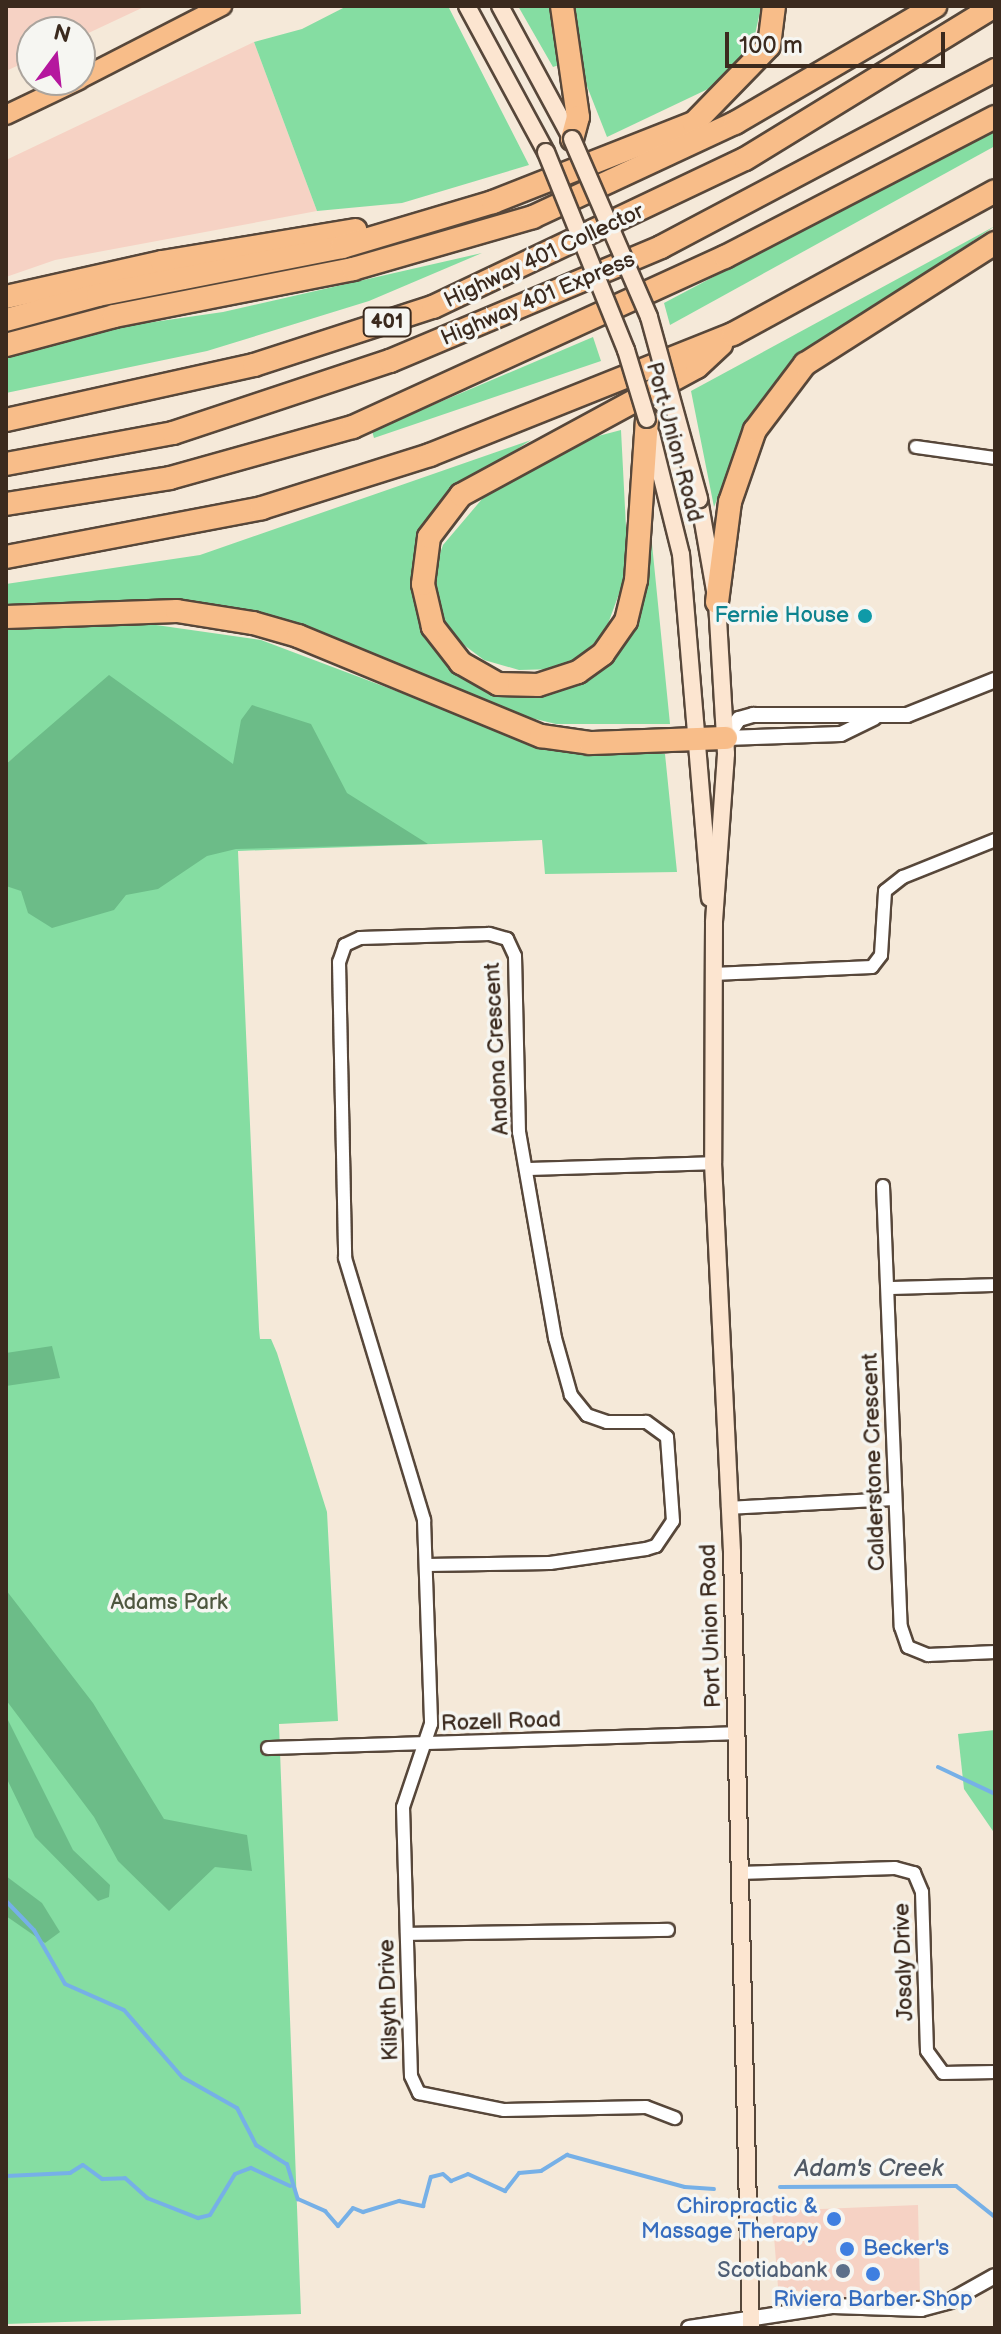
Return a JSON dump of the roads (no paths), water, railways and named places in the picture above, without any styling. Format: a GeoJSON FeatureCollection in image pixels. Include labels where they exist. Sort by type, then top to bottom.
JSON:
{"type":"FeatureCollection","features":[{"type":"Feature","properties":{"kind":"highway"},"geometry":{"type":"LineString","coordinates":[[562,6],[578,117],[572,139]]}},
{"type":"Feature","properties":{"kind":"highway"},"geometry":{"type":"LineString","coordinates":[[6,320],[98,295],[342,247],[493,202],[694,123],[769,46],[774,6]]}},
{"type":"Feature","properties":{"kind":"highway"},"geometry":{"type":"LineString","coordinates":[[6,345],[114,316],[353,269],[533,217],[735,123],[935,6]]}},
{"type":"Feature","properties":{"kind":"highway","name":"Highway 401 Collector"},"geometry":{"type":"LineString","coordinates":[[6,420],[254,365],[433,307],[745,159],[995,6]]}},
{"type":"Feature","properties":{"kind":"highway","name":"Highway 401 Express"},"geometry":{"type":"LineString","coordinates":[[6,464],[173,433],[390,361],[661,247],[995,70]]}},
{"type":"Feature","properties":{"kind":"highway","name":"Highway 401 Express"},"geometry":{"type":"LineString","coordinates":[[6,504],[170,478],[353,427],[725,257],[995,117]]}},
{"type":"Feature","properties":{"kind":"highway"},"geometry":{"type":"LineString","coordinates":[[11,557],[262,508],[430,455],[733,334],[995,191]]}},
{"type":"Feature","properties":{"kind":"highway"},"geometry":{"type":"LineString","coordinates":[[6,297],[493,202]]}},
{"type":"Feature","properties":{"kind":"highway"},"geometry":{"type":"LineString","coordinates":[[717,602],[730,502],[755,430],[805,364],[995,243]]}},
{"type":"Feature","properties":{"kind":"highway"},"geometry":{"type":"LineString","coordinates":[[647,419],[646,493],[626,621],[603,654],[578,672],[538,685],[498,684],[461,663],[433,627],[423,584],[429,537],[461,495],[697,367],[733,334]]}},
{"type":"Feature","properties":{"kind":"highway"},"geometry":{"type":"LineString","coordinates":[[6,617],[177,611],[253,623],[298,636],[541,736],[590,743],[726,738]]}},
{"type":"Feature","properties":{"kind":"main road"},"geometry":{"type":"LineString","coordinates":[[96,71],[222,6]]}},
{"type":"Feature","properties":{"kind":"main road","name":"Port Union Road"},"geometry":{"type":"LineString","coordinates":[[467,6],[546,152],[626,350],[647,419],[681,554],[714,923]]}},
{"type":"Feature","properties":{"kind":"main road","name":"Port Union Road"},"geometry":{"type":"LineString","coordinates":[[500,6],[572,139],[649,317],[699,499],[717,602],[726,738],[714,923],[713,1163],[736,1733],[751,2322]]}},
{"type":"Feature","properties":{"kind":"main road"},"geometry":{"type":"LineString","coordinates":[[6,115],[46,96]]}},
{"type":"Feature","properties":{"kind":"street"},"geometry":{"type":"LineString","coordinates":[[916,447],[995,458]]}},
{"type":"Feature","properties":{"kind":"street"},"geometry":{"type":"LineString","coordinates":[[726,738],[739,719],[753,715],[875,718],[907,715],[995,680]]}},
{"type":"Feature","properties":{"kind":"street"},"geometry":{"type":"LineString","coordinates":[[726,738],[841,734],[875,718]]}},
{"type":"Feature","properties":{"kind":"street"},"geometry":{"type":"LineString","coordinates":[[713,974],[872,967],[881,955],[885,891],[903,877],[995,840]]}},
{"type":"Feature","properties":{"kind":"street","name":"Andona Crescent"},"geometry":{"type":"LineString","coordinates":[[425,1744],[431,1724],[423,1512],[345,1258],[339,962],[345,945],[374,938],[489,934],[507,939],[515,956],[519,1132],[555,1338],[571,1395],[587,1415],[607,1422],[646,1422],[667,1437],[673,1521],[669,1531],[646,1549],[550,1563],[427,1565]]}},
{"type":"Feature","properties":{"kind":"street"},"geometry":{"type":"LineString","coordinates":[[527,1169],[713,1163]]}},
{"type":"Feature","properties":{"kind":"street","name":"Calderstone Crescent"},"geometry":{"type":"LineString","coordinates":[[883,1186],[889,1288],[893,1499],[901,1627],[908,1647],[928,1655],[995,1652]]}},
{"type":"Feature","properties":{"kind":"street"},"geometry":{"type":"LineString","coordinates":[[889,1288],[995,1285]]}},
{"type":"Feature","properties":{"kind":"street"},"geometry":{"type":"LineString","coordinates":[[728,1508],[893,1499]]}},
{"type":"Feature","properties":{"kind":"street","name":"Rozell Road"},"geometry":{"type":"LineString","coordinates":[[268,1748],[736,1733]]}},
{"type":"Feature","properties":{"kind":"street","name":"Kilsyth Drive"},"geometry":{"type":"LineString","coordinates":[[425,1744],[403,1807],[411,2076],[419,2093],[504,2110],[646,2107],[675,2118]]}},
{"type":"Feature","properties":{"kind":"street","name":"Josaly Drive"},"geometry":{"type":"LineString","coordinates":[[739,1873],[895,1868],[914,1873],[922,1892],[927,2051],[943,2073],[995,2072]]}},
{"type":"Feature","properties":{"kind":"street"},"geometry":{"type":"LineString","coordinates":[[407,1934],[668,1930]]}},
{"type":"Feature","properties":{"kind":"street"},"geometry":{"type":"LineString","coordinates":[[689,2328],[751,2322],[833,2306],[921,2309],[950,2301],[995,2276]]}},
{"type":"Feature","properties":{"kind":"waterway"},"geometry":{"type":"LineString","coordinates":[[938,1767],[995,1794]]}},
{"type":"Feature","properties":{"kind":"waterway","name":"Adam's Creek"},"geometry":{"type":"LineString","coordinates":[[6,1901],[34,1930],[65,1984],[124,2010],[182,2077],[237,2108],[256,2145],[287,2164],[298,2199],[325,2211],[338,2226],[353,2208],[363,2212],[399,2201],[423,2206],[431,2177],[443,2174],[451,2181],[468,2174],[505,2191],[519,2173],[541,2171],[567,2155],[685,2187],[714,2189]]}},
{"type":"Feature","properties":{"kind":"waterway","name":"Adam's Creek"},"geometry":{"type":"LineString","coordinates":[[6,2176],[70,2173],[83,2165],[102,2179],[125,2178],[147,2198],[198,2218],[210,2215],[235,2174],[251,2168],[290,2186]]}},
{"type":"Feature","properties":{"kind":"waterway","name":"Adam's Creek"},"geometry":{"type":"LineString","coordinates":[[780,2187],[956,2186],[995,2217]]}},
{"type":"Feature","properties":{"kind":"place","name":"Fernie House"},"geometry":{"type":"Point","coordinates":[865,616]}},
{"type":"Feature","properties":{"kind":"place","name":"Chiropractic & Massage Therapy"},"geometry":{"type":"Point","coordinates":[834,2219]}},
{"type":"Feature","properties":{"kind":"place","name":"Becker's"},"geometry":{"type":"Point","coordinates":[847,2249]}},
{"type":"Feature","properties":{"kind":"place","name":"Scotiabank"},"geometry":{"type":"Point","coordinates":[843,2271]}},
{"type":"Feature","properties":{"kind":"place","name":"Riviera Barber Shop"},"geometry":{"type":"Point","coordinates":[873,2274]}},
{"type":"Feature","properties":{"kind":"park label","name":"Adams Park"},"geometry":{"type":"Point","coordinates":[169,1603]}}]}
